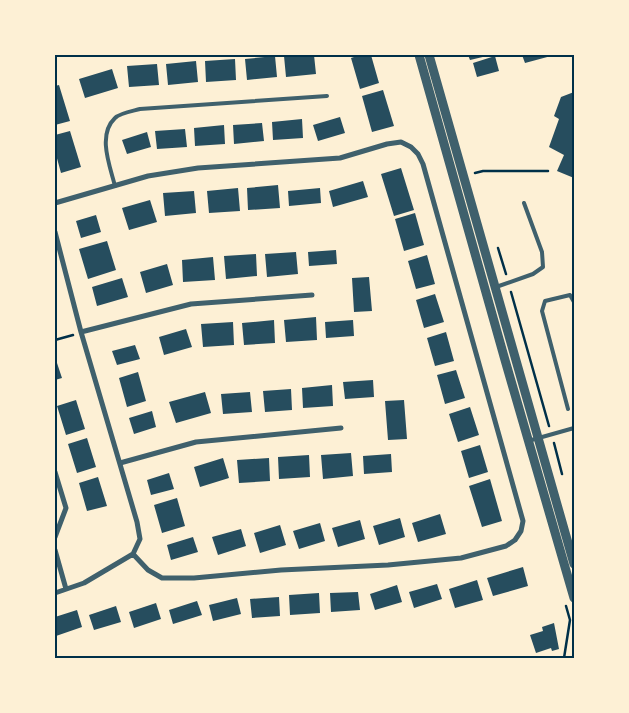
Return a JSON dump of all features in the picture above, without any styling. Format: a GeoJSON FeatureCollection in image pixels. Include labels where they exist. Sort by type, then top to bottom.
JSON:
{"type":"FeatureCollection","features":[{"type":"Feature","properties":{"kind":"street"},"geometry":{"type":"LineString","coordinates":[[419,55],[574,598]]}},
{"type":"Feature","properties":{"kind":"street"},"geometry":{"type":"LineString","coordinates":[[430,55],[574,564]]}},
{"type":"Feature","properties":{"kind":"street"},"geometry":{"type":"LineString","coordinates":[[55,203],[148,176],[198,168],[340,158],[387,144],[401,142],[411,147],[418,154],[423,164],[523,520],[522,530],[515,540],[506,546],[461,558],[388,565],[281,570],[194,578],[162,578],[148,570],[133,554]]}},
{"type":"Feature","properties":{"kind":"street"},"geometry":{"type":"LineString","coordinates":[[55,232],[81,332],[120,462],[140,539],[133,554],[84,583],[55,593]]}},
{"type":"Feature","properties":{"kind":"street"},"geometry":{"type":"LineString","coordinates":[[81,332],[191,304],[312,295]]}},
{"type":"Feature","properties":{"kind":"street"},"geometry":{"type":"LineString","coordinates":[[120,462],[196,442],[341,428]]}},
{"type":"Feature","properties":{"kind":"street"},"geometry":{"type":"LineString","coordinates":[[55,472],[66,508],[55,537]]}},
{"type":"Feature","properties":{"kind":"street"},"geometry":{"type":"LineString","coordinates":[[55,550],[66,589]]}},
{"type":"Feature","properties":{"kind":"lane"},"geometry":{"type":"LineString","coordinates":[[115,186],[107,150],[106,131],[115,117],[140,109],[327,96]]}},
{"type":"Feature","properties":{"kind":"lane"},"geometry":{"type":"LineString","coordinates":[[496,288],[533,274],[542,267],[542,252],[524,203]]}},
{"type":"Feature","properties":{"kind":"lane"},"geometry":{"type":"LineString","coordinates":[[568,409],[542,311],[545,301],[570,295],[574,302]]}},
{"type":"Feature","properties":{"kind":"lane"},"geometry":{"type":"LineString","coordinates":[[528,441],[574,428]]}},
{"type":"Feature","properties":{"kind":"path"},"geometry":{"type":"LineString","coordinates":[[464,176],[483,171],[548,171]]}},
{"type":"Feature","properties":{"kind":"path"},"geometry":{"type":"LineString","coordinates":[[55,340],[81,332]]}},
{"type":"Feature","properties":{"kind":"building"},"geometry":{"type":"Polygon","coordinates":[[[314,55],[316,74],[286,77],[284,56],[314,55]]]}},
{"type":"Feature","properties":{"kind":"building"},"geometry":{"type":"Polygon","coordinates":[[[360,55],[371,55],[379,83],[360,89],[351,58],[360,55]]]}},
{"type":"Feature","properties":{"kind":"building"},"geometry":{"type":"Polygon","coordinates":[[[468,55],[486,55],[487,56],[470,60],[468,55]]]}},
{"type":"Feature","properties":{"kind":"building"},"geometry":{"type":"Polygon","coordinates":[[[522,55],[551,55],[551,56],[525,63],[522,55]]]}},
{"type":"Feature","properties":{"kind":"building"},"geometry":{"type":"Polygon","coordinates":[[[275,56],[277,77],[247,80],[245,59],[275,56]]]}},
{"type":"Feature","properties":{"kind":"building"},"geometry":{"type":"Polygon","coordinates":[[[495,56],[499,71],[477,77],[473,63],[495,56]]]}},
{"type":"Feature","properties":{"kind":"building"},"geometry":{"type":"Polygon","coordinates":[[[235,59],[236,80],[206,82],[205,61],[235,59]]]}},
{"type":"Feature","properties":{"kind":"building"},"geometry":{"type":"Polygon","coordinates":[[[196,61],[198,82],[168,85],[166,64],[196,61]]]}},
{"type":"Feature","properties":{"kind":"building"},"geometry":{"type":"Polygon","coordinates":[[[157,64],[159,85],[129,87],[127,66],[157,64]]]}},
{"type":"Feature","properties":{"kind":"building"},"geometry":{"type":"Polygon","coordinates":[[[112,69],[118,88],[85,98],[79,79],[112,69]]]}},
{"type":"Feature","properties":{"kind":"building"},"geometry":{"type":"Polygon","coordinates":[[[59,85],[70,121],[55,125],[55,86],[59,85]]]}},
{"type":"Feature","properties":{"kind":"building"},"geometry":{"type":"Polygon","coordinates":[[[383,90],[394,126],[372,132],[362,96],[383,90]]]}},
{"type":"Feature","properties":{"kind":"building"},"geometry":{"type":"Polygon","coordinates":[[[574,92],[574,178],[557,171],[564,155],[549,147],[559,119],[554,116],[561,97],[574,92]]]}},
{"type":"Feature","properties":{"kind":"building"},"geometry":{"type":"Polygon","coordinates":[[[340,117],[345,133],[318,141],[313,125],[340,117]]]}},
{"type":"Feature","properties":{"kind":"building"},"geometry":{"type":"Polygon","coordinates":[[[302,119],[303,138],[273,140],[272,122],[302,119]]]}},
{"type":"Feature","properties":{"kind":"building"},"geometry":{"type":"Polygon","coordinates":[[[262,123],[264,141],[234,144],[233,125],[262,123]]]}},
{"type":"Feature","properties":{"kind":"building"},"geometry":{"type":"Polygon","coordinates":[[[224,125],[225,144],[195,146],[194,128],[224,125]]]}},
{"type":"Feature","properties":{"kind":"building"},"geometry":{"type":"Polygon","coordinates":[[[185,129],[187,147],[157,149],[155,131],[185,129]]]}},
{"type":"Feature","properties":{"kind":"building"},"geometry":{"type":"Polygon","coordinates":[[[70,131],[81,167],[61,173],[55,151],[55,135],[70,131]]]}},
{"type":"Feature","properties":{"kind":"building"},"geometry":{"type":"Polygon","coordinates":[[[147,132],[151,147],[127,154],[122,140],[147,132]]]}},
{"type":"Feature","properties":{"kind":"building"},"geometry":{"type":"Polygon","coordinates":[[[401,168],[414,210],[394,216],[381,174],[401,168]]]}},
{"type":"Feature","properties":{"kind":"building"},"geometry":{"type":"Polygon","coordinates":[[[363,181],[368,197],[333,207],[329,191],[363,181]]]}},
{"type":"Feature","properties":{"kind":"building"},"geometry":{"type":"Polygon","coordinates":[[[278,185],[280,208],[248,210],[247,188],[278,185]]]}},
{"type":"Feature","properties":{"kind":"building"},"geometry":{"type":"Polygon","coordinates":[[[238,188],[240,211],[209,213],[207,191],[238,188]]]}},
{"type":"Feature","properties":{"kind":"building"},"geometry":{"type":"Polygon","coordinates":[[[320,188],[321,203],[289,206],[288,191],[320,188]]]}},
{"type":"Feature","properties":{"kind":"building"},"geometry":{"type":"Polygon","coordinates":[[[194,191],[196,213],[165,216],[163,193],[194,191]]]}},
{"type":"Feature","properties":{"kind":"building"},"geometry":{"type":"Polygon","coordinates":[[[150,200],[157,222],[129,230],[122,208],[150,200]]]}},
{"type":"Feature","properties":{"kind":"building"},"geometry":{"type":"Polygon","coordinates":[[[415,213],[424,245],[404,251],[395,219],[415,213]]]}},
{"type":"Feature","properties":{"kind":"building"},"geometry":{"type":"Polygon","coordinates":[[[96,215],[101,232],[81,238],[76,221],[96,215]]]}},
{"type":"Feature","properties":{"kind":"building"},"geometry":{"type":"Polygon","coordinates":[[[107,241],[116,270],[88,279],[79,249],[107,241]]]}},
{"type":"Feature","properties":{"kind":"building"},"geometry":{"type":"Polygon","coordinates":[[[336,250],[337,264],[309,266],[308,252],[336,250]]]}},
{"type":"Feature","properties":{"kind":"building"},"geometry":{"type":"Polygon","coordinates":[[[296,252],[298,274],[267,277],[265,254],[296,252]]]}},
{"type":"Feature","properties":{"kind":"building"},"geometry":{"type":"Polygon","coordinates":[[[256,254],[257,276],[226,279],[224,256],[256,254]]]}},
{"type":"Feature","properties":{"kind":"building"},"geometry":{"type":"Polygon","coordinates":[[[427,255],[435,284],[416,289],[408,261],[427,255]]]}},
{"type":"Feature","properties":{"kind":"building"},"geometry":{"type":"Polygon","coordinates":[[[213,257],[215,280],[183,282],[182,260],[213,257]]]}},
{"type":"Feature","properties":{"kind":"building"},"geometry":{"type":"Polygon","coordinates":[[[167,264],[173,285],[146,293],[140,272],[167,264]]]}},
{"type":"Feature","properties":{"kind":"building"},"geometry":{"type":"Polygon","coordinates":[[[369,277],[372,311],[354,312],[352,278],[369,277]]]}},
{"type":"Feature","properties":{"kind":"building"},"geometry":{"type":"Polygon","coordinates":[[[122,278],[128,297],[97,306],[92,287],[122,278]]]}},
{"type":"Feature","properties":{"kind":"building"},"geometry":{"type":"Polygon","coordinates":[[[435,294],[444,322],[424,328],[416,300],[435,294]]]}},
{"type":"Feature","properties":{"kind":"building"},"geometry":{"type":"Polygon","coordinates":[[[316,317],[317,340],[286,342],[284,320],[316,317]]]}},
{"type":"Feature","properties":{"kind":"building"},"geometry":{"type":"Polygon","coordinates":[[[274,320],[275,343],[244,345],[242,323],[274,320]]]}},
{"type":"Feature","properties":{"kind":"building"},"geometry":{"type":"Polygon","coordinates":[[[353,320],[354,336],[326,338],[325,322],[353,320]]]}},
{"type":"Feature","properties":{"kind":"building"},"geometry":{"type":"Polygon","coordinates":[[[233,322],[234,345],[203,347],[201,324],[233,322]]]}},
{"type":"Feature","properties":{"kind":"building"},"geometry":{"type":"Polygon","coordinates":[[[186,329],[192,347],[164,355],[159,337],[186,329]]]}},
{"type":"Feature","properties":{"kind":"building"},"geometry":{"type":"Polygon","coordinates":[[[446,332],[454,361],[435,366],[427,338],[446,332]]]}},
{"type":"Feature","properties":{"kind":"building"},"geometry":{"type":"Polygon","coordinates":[[[135,345],[140,359],[117,365],[112,351],[135,345]]]}},
{"type":"Feature","properties":{"kind":"building"},"geometry":{"type":"Polygon","coordinates":[[[57,363],[62,378],[55,380],[55,364],[57,363]]]}},
{"type":"Feature","properties":{"kind":"building"},"geometry":{"type":"Polygon","coordinates":[[[456,370],[465,398],[445,404],[437,375],[456,370]]]}},
{"type":"Feature","properties":{"kind":"building"},"geometry":{"type":"Polygon","coordinates":[[[138,372],[146,401],[127,407],[119,378],[138,372]]]}},
{"type":"Feature","properties":{"kind":"building"},"geometry":{"type":"Polygon","coordinates":[[[373,380],[374,397],[345,399],[343,382],[373,380]]]}},
{"type":"Feature","properties":{"kind":"building"},"geometry":{"type":"Polygon","coordinates":[[[332,385],[333,406],[303,408],[302,388],[332,385]]]}},
{"type":"Feature","properties":{"kind":"building"},"geometry":{"type":"Polygon","coordinates":[[[291,389],[292,410],[265,412],[263,391],[291,389]]]}},
{"type":"Feature","properties":{"kind":"building"},"geometry":{"type":"Polygon","coordinates":[[[205,392],[211,413],[176,423],[169,402],[205,392]]]}},
{"type":"Feature","properties":{"kind":"building"},"geometry":{"type":"Polygon","coordinates":[[[250,392],[252,412],[223,414],[221,394],[250,392]]]}},
{"type":"Feature","properties":{"kind":"building"},"geometry":{"type":"Polygon","coordinates":[[[76,400],[85,429],[66,435],[57,406],[76,400]]]}},
{"type":"Feature","properties":{"kind":"building"},"geometry":{"type":"Polygon","coordinates":[[[404,400],[407,439],[388,440],[385,401],[404,400]]]}},
{"type":"Feature","properties":{"kind":"building"},"geometry":{"type":"Polygon","coordinates":[[[470,407],[479,435],[458,442],[449,414],[470,407]]]}},
{"type":"Feature","properties":{"kind":"building"},"geometry":{"type":"Polygon","coordinates":[[[152,411],[156,427],[134,434],[129,418],[152,411]]]}},
{"type":"Feature","properties":{"kind":"building"},"geometry":{"type":"Polygon","coordinates":[[[87,438],[96,467],[77,473],[68,444],[87,438]]]}},
{"type":"Feature","properties":{"kind":"building"},"geometry":{"type":"Polygon","coordinates":[[[480,445],[488,472],[469,478],[461,451],[480,445]]]}},
{"type":"Feature","properties":{"kind":"building"},"geometry":{"type":"Polygon","coordinates":[[[351,453],[353,476],[323,479],[321,455],[351,453]]]}},
{"type":"Feature","properties":{"kind":"building"},"geometry":{"type":"Polygon","coordinates":[[[391,454],[392,472],[364,474],[363,456],[391,454]]]}},
{"type":"Feature","properties":{"kind":"building"},"geometry":{"type":"Polygon","coordinates":[[[309,455],[310,477],[279,479],[278,457],[309,455]]]}},
{"type":"Feature","properties":{"kind":"building"},"geometry":{"type":"Polygon","coordinates":[[[223,458],[229,478],[200,487],[194,467],[223,458]]]}},
{"type":"Feature","properties":{"kind":"building"},"geometry":{"type":"Polygon","coordinates":[[[269,458],[270,481],[239,483],[237,460],[269,458]]]}},
{"type":"Feature","properties":{"kind":"building"},"geometry":{"type":"Polygon","coordinates":[[[169,473],[174,489],[151,495],[147,480],[169,473]]]}},
{"type":"Feature","properties":{"kind":"building"},"geometry":{"type":"Polygon","coordinates":[[[98,477],[107,506],[87,511],[79,483],[98,477]]]}},
{"type":"Feature","properties":{"kind":"building"},"geometry":{"type":"Polygon","coordinates":[[[490,479],[502,521],[482,527],[469,486],[490,479]]]}},
{"type":"Feature","properties":{"kind":"building"},"geometry":{"type":"Polygon","coordinates":[[[177,498],[185,526],[162,533],[154,505],[177,498]]]}},
{"type":"Feature","properties":{"kind":"building"},"geometry":{"type":"Polygon","coordinates":[[[440,514],[446,534],[418,542],[412,523],[440,514]]]}},
{"type":"Feature","properties":{"kind":"building"},"geometry":{"type":"Polygon","coordinates":[[[400,518],[405,537],[379,545],[373,526],[400,518]]]}},
{"type":"Feature","properties":{"kind":"building"},"geometry":{"type":"Polygon","coordinates":[[[360,520],[365,539],[338,547],[332,528],[360,520]]]}},
{"type":"Feature","properties":{"kind":"building"},"geometry":{"type":"Polygon","coordinates":[[[320,523],[325,541],[299,549],[293,531],[320,523]]]}},
{"type":"Feature","properties":{"kind":"building"},"geometry":{"type":"Polygon","coordinates":[[[280,525],[286,545],[260,553],[254,533],[280,525]]]}},
{"type":"Feature","properties":{"kind":"building"},"geometry":{"type":"Polygon","coordinates":[[[241,529],[246,546],[218,555],[212,537],[241,529]]]}},
{"type":"Feature","properties":{"kind":"building"},"geometry":{"type":"Polygon","coordinates":[[[193,537],[198,552],[171,560],[167,545],[193,537]]]}},
{"type":"Feature","properties":{"kind":"building"},"geometry":{"type":"Polygon","coordinates":[[[523,567],[528,586],[493,596],[487,578],[523,567]]]}},
{"type":"Feature","properties":{"kind":"building"},"geometry":{"type":"Polygon","coordinates":[[[477,580],[483,600],[455,608],[449,589],[477,580]]]}},
{"type":"Feature","properties":{"kind":"building"},"geometry":{"type":"Polygon","coordinates":[[[437,584],[442,599],[414,608],[409,592],[437,584]]]}},
{"type":"Feature","properties":{"kind":"building"},"geometry":{"type":"Polygon","coordinates":[[[397,585],[402,602],[375,610],[370,594],[397,585]]]}},
{"type":"Feature","properties":{"kind":"building"},"geometry":{"type":"Polygon","coordinates":[[[358,592],[360,610],[331,612],[330,593],[358,592]]]}},
{"type":"Feature","properties":{"kind":"building"},"geometry":{"type":"Polygon","coordinates":[[[319,593],[320,613],[290,615],[289,595],[319,593]]]}},
{"type":"Feature","properties":{"kind":"building"},"geometry":{"type":"Polygon","coordinates":[[[279,597],[280,616],[252,618],[250,599],[279,597]]]}},
{"type":"Feature","properties":{"kind":"building"},"geometry":{"type":"Polygon","coordinates":[[[237,598],[241,614],[213,621],[209,605],[237,598]]]}},
{"type":"Feature","properties":{"kind":"building"},"geometry":{"type":"Polygon","coordinates":[[[197,601],[202,615],[173,624],[169,610],[197,601]]]}},
{"type":"Feature","properties":{"kind":"building"},"geometry":{"type":"Polygon","coordinates":[[[156,603],[161,619],[134,628],[129,612],[156,603]]]}},
{"type":"Feature","properties":{"kind":"building"},"geometry":{"type":"Polygon","coordinates":[[[116,606],[121,622],[94,630],[89,615],[116,606]]]}},
{"type":"Feature","properties":{"kind":"building"},"geometry":{"type":"Polygon","coordinates":[[[77,610],[82,627],[56,636],[55,617],[77,610]]]}},
{"type":"Feature","properties":{"kind":"building"},"geometry":{"type":"Polygon","coordinates":[[[554,623],[559,649],[552,651],[551,648],[536,653],[530,635],[543,631],[542,627],[554,623]]]}}]}
